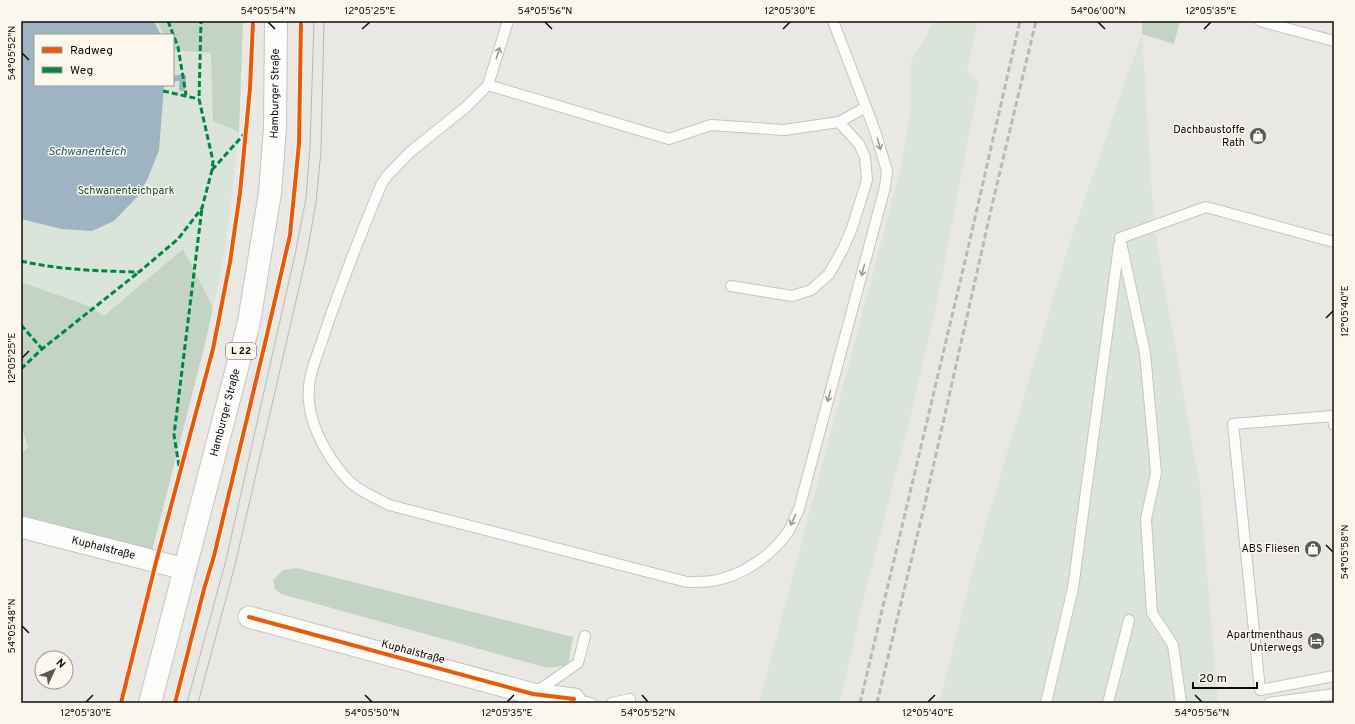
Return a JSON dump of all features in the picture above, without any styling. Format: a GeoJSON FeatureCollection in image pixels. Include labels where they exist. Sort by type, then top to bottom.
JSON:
{"type":"FeatureCollection","features":[{"type":"Feature","properties":{"kind":"main road","name":"Hamburger Straße"},"geometry":{"type":"LineString","coordinates":[[150,703],[249,322],[270,193],[275,128],[276,21]]}},
{"type":"Feature","properties":{"kind":"street","name":"Kuphalstraße"},"geometry":{"type":"LineString","coordinates":[[21,527],[185,569]]}},
{"type":"Feature","properties":{"kind":"street","name":"Kuphalstraße"},"geometry":{"type":"LineString","coordinates":[[249,617],[532,699],[582,701]]}},
{"type":"Feature","properties":{"kind":"lane"},"geometry":{"type":"LineString","coordinates":[[508,21],[488,85],[466,107],[409,153],[387,176],[381,185],[341,286],[310,375],[309,402],[315,427],[325,449],[339,469],[351,482],[367,494],[389,505],[687,582],[712,581],[732,576],[747,569],[772,551],[788,531],[799,509],[885,187],[886,171],[876,134],[833,21]]}},
{"type":"Feature","properties":{"kind":"lane"},"geometry":{"type":"LineString","coordinates":[[1260,21],[1334,41]]}},
{"type":"Feature","properties":{"kind":"lane"},"geometry":{"type":"LineString","coordinates":[[488,85],[669,139],[711,125],[784,130],[839,122],[866,107]]}},
{"type":"Feature","properties":{"kind":"lane"},"geometry":{"type":"LineString","coordinates":[[731,286],[792,296],[811,290],[829,274],[844,249],[867,180],[865,157],[859,144],[839,122]]}},
{"type":"Feature","properties":{"kind":"lane"},"geometry":{"type":"LineString","coordinates":[[1120,238],[1206,207],[1334,242]]}},
{"type":"Feature","properties":{"kind":"lane"},"geometry":{"type":"LineString","coordinates":[[1046,703],[1073,588],[1120,238]]}},
{"type":"Feature","properties":{"kind":"lane"},"geometry":{"type":"LineString","coordinates":[[1120,238],[1145,353],[1156,473],[1146,519],[1152,613],[1173,645],[1181,703]]}},
{"type":"Feature","properties":{"kind":"lane"},"geometry":{"type":"LineString","coordinates":[[1334,425],[1333,416],[1233,424],[1260,690],[1334,676]]}},
{"type":"Feature","properties":{"kind":"lane"},"geometry":{"type":"LineString","coordinates":[[1108,703],[1129,620]]}},
{"type":"Feature","properties":{"kind":"lane"},"geometry":{"type":"LineString","coordinates":[[532,699],[578,663],[585,636]]}},
{"type":"Feature","properties":{"kind":"lane"},"geometry":{"type":"LineString","coordinates":[[1269,703],[1334,694]]}},
{"type":"Feature","properties":{"kind":"lane"},"geometry":{"type":"LineString","coordinates":[[612,703],[630,699]]}},
{"type":"Feature","properties":{"kind":"green space","name":"Schwanenteichpark"},"geometry":{"type":"Polygon","coordinates":[[[21,21],[243,21],[239,132],[230,212],[225,252],[205,344],[21,518],[21,21]]]}},
{"type":"Feature","properties":{"kind":"green space"},"geometry":{"type":"Polygon","coordinates":[[[157,21],[243,21],[239,132],[213,121],[211,53],[174,50],[174,34],[164,34],[157,21]]]}},
{"type":"Feature","properties":{"kind":"green space"},"geometry":{"type":"Polygon","coordinates":[[[934,21],[978,21],[967,70],[979,83],[935,312],[911,414],[862,606],[840,703],[759,703],[901,167],[910,115],[911,60],[934,21]]]}},
{"type":"Feature","properties":{"kind":"green space"},"geometry":{"type":"Polygon","coordinates":[[[1142,21],[1180,21],[1174,44],[1142,34],[1142,21]]]}},
{"type":"Feature","properties":{"kind":"green space"},"geometry":{"type":"Polygon","coordinates":[[[1142,34],[1154,226],[1200,487],[1218,703],[939,703],[975,561],[1072,235],[1142,34]]]}},
{"type":"Feature","properties":{"kind":"green space"},"geometry":{"type":"Polygon","coordinates":[[[183,249],[213,307],[205,344],[152,551],[21,518],[21,455],[28,447],[21,425],[21,282],[89,306],[104,316],[183,249]]]}},
{"type":"Feature","properties":{"kind":"green space"},"geometry":{"type":"Polygon","coordinates":[[[297,568],[573,637],[568,665],[548,668],[281,594],[275,589],[273,580],[283,570],[297,568]]]}},
{"type":"Feature","properties":{"kind":"water","name":"Schwanenteich"},"geometry":{"type":"Polygon","coordinates":[[[21,21],[154,21],[160,34],[34,34],[34,86],[164,86],[159,150],[148,178],[138,196],[114,221],[92,231],[61,229],[21,219],[21,21]]]}},
{"type":"Feature","properties":{"kind":"waterway"},"geometry":{"type":"LineString","coordinates":[[174,79],[183,77],[182,88]]}},
{"type":"Feature","properties":{"kind":"tram line"},"geometry":{"type":"LineString","coordinates":[[187,703],[226,560],[296,250],[306,198],[310,147],[314,21]]}},
{"type":"Feature","properties":{"kind":"tram line"},"geometry":{"type":"LineString","coordinates":[[198,703],[235,565],[307,253],[316,202],[321,151],[324,21]]}},
{"type":"Feature","properties":{"kind":"railway"},"geometry":{"type":"LineString","coordinates":[[860,703],[966,257],[1020,21]]}},
{"type":"Feature","properties":{"kind":"railway"},"geometry":{"type":"LineString","coordinates":[[877,703],[925,503],[993,201],[1036,21]]}},
{"type":"Feature","properties":{"kind":"marked path"},"geometry":{"type":"LineString","coordinates":[[168,21],[173,34]]}},
{"type":"Feature","properties":{"kind":"marked path"},"geometry":{"type":"LineString","coordinates":[[21,261],[65,268],[139,272],[178,239],[202,208],[213,161],[199,99],[201,21]]}},
{"type":"Feature","properties":{"kind":"marked path"},"geometry":{"type":"LineString","coordinates":[[174,37],[178,47],[186,95]]}},
{"type":"Feature","properties":{"kind":"marked path"},"geometry":{"type":"LineString","coordinates":[[163,91],[199,99]]}},
{"type":"Feature","properties":{"kind":"marked path"},"geometry":{"type":"LineString","coordinates":[[212,170],[245,133]]}},
{"type":"Feature","properties":{"kind":"marked path"},"geometry":{"type":"LineString","coordinates":[[179,466],[174,435],[202,208]]}},
{"type":"Feature","properties":{"kind":"marked path"},"geometry":{"type":"LineString","coordinates":[[21,369],[42,349],[139,272]]}},
{"type":"Feature","properties":{"kind":"marked path"},"geometry":{"type":"LineString","coordinates":[[21,325],[42,349]]}},
{"type":"Feature","properties":{"kind":"cycle path"},"geometry":{"type":"LineString","coordinates":[[121,703],[156,562],[213,349],[230,262],[240,193],[250,88],[253,21]]}},
{"type":"Feature","properties":{"kind":"cycle path"},"geometry":{"type":"LineString","coordinates":[[175,703],[204,589],[214,556],[290,235],[299,144],[301,21]]}},
{"type":"Feature","properties":{"kind":"cycle path"},"geometry":{"type":"LineString","coordinates":[[249,617],[533,694],[574,699]]}},
{"type":"Feature","properties":{"kind":"place","name":"Dachbaustoffe Rath"},"geometry":{"type":"Point","coordinates":[1258,136]}},
{"type":"Feature","properties":{"kind":"place","name":"ABS Fliesen"},"geometry":{"type":"Point","coordinates":[1313,549]}},
{"type":"Feature","properties":{"kind":"place","name":"Apartmenthaus Unterwegs"},"geometry":{"type":"Point","coordinates":[1316,641]}}]}
